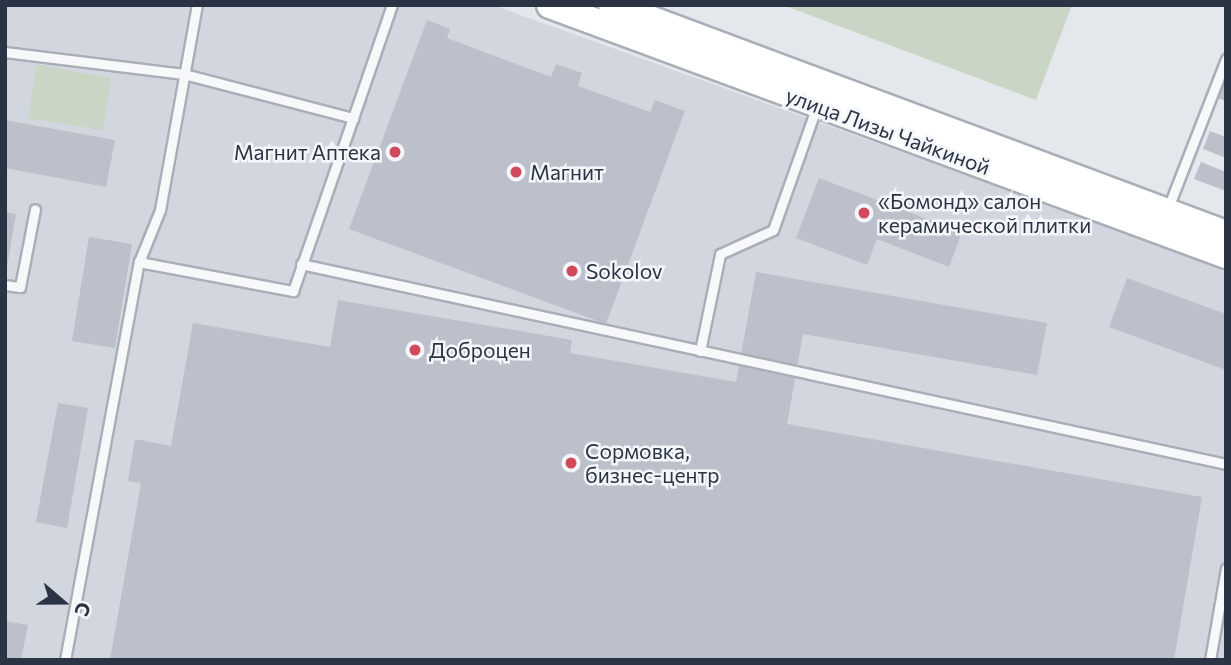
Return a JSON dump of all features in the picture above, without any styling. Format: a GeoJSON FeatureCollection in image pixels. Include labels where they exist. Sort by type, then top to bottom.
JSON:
{"type":"FeatureCollection","features":[{"type":"Feature","properties":{"kind":"main road","name":"улица Лизы Чайкиной"},"geometry":{"type":"LineString","coordinates":[[550,5],[1226,255]]}},
{"type":"Feature","properties":{"kind":"main road","name":"улица Лизы Чайкиной"},"geometry":{"type":"LineString","coordinates":[[612,5],[1226,234]]}},
{"type":"Feature","properties":{"kind":"lane"},"geometry":{"type":"LineString","coordinates":[[65,660],[139,262],[160,211],[197,5]]}},
{"type":"Feature","properties":{"kind":"lane"},"geometry":{"type":"LineString","coordinates":[[139,262],[293,291],[393,5]]}},
{"type":"Feature","properties":{"kind":"lane"},"geometry":{"type":"LineString","coordinates":[[5,52],[184,74],[353,118]]}},
{"type":"Feature","properties":{"kind":"lane"},"geometry":{"type":"LineString","coordinates":[[1166,212],[1226,60]]}},
{"type":"Feature","properties":{"kind":"lane"},"geometry":{"type":"LineString","coordinates":[[700,351],[720,254],[773,230],[817,105]]}},
{"type":"Feature","properties":{"kind":"lane"},"geometry":{"type":"LineString","coordinates":[[5,285],[20,287],[35,209]]}},
{"type":"Feature","properties":{"kind":"lane"},"geometry":{"type":"LineString","coordinates":[[302,264],[1226,464]]}},
{"type":"Feature","properties":{"kind":"lane"},"geometry":{"type":"LineString","coordinates":[[1210,660],[1226,568]]}},
{"type":"Feature","properties":{"kind":"shaded area"},"geometry":{"type":"Polygon","coordinates":[[[5,5],[493,5],[1226,269],[1226,660],[5,660],[5,5]]]}},
{"type":"Feature","properties":{"kind":"green space"},"geometry":{"type":"Polygon","coordinates":[[[783,5],[1072,5],[1036,100],[783,5]]]}},
{"type":"Feature","properties":{"kind":"green space"},"geometry":{"type":"Polygon","coordinates":[[[37,65],[111,78],[103,130],[28,118],[37,65]]]}},
{"type":"Feature","properties":{"kind":"building","name":"Магнит"},"geometry":{"type":"Polygon","coordinates":[[[427,20],[450,29],[447,38],[551,77],[556,64],[582,73],[578,86],[650,112],[655,100],[685,111],[606,324],[349,229],[427,20]]]}},
{"type":"Feature","properties":{"kind":"building"},"geometry":{"type":"Polygon","coordinates":[[[1226,75],[1226,101],[1217,98],[1226,75]]]}},
{"type":"Feature","properties":{"kind":"building"},"geometry":{"type":"Polygon","coordinates":[[[5,120],[115,140],[106,187],[5,168],[5,120]]]}},
{"type":"Feature","properties":{"kind":"building"},"geometry":{"type":"Polygon","coordinates":[[[1210,131],[1226,137],[1226,158],[1203,149],[1210,131]]]}},
{"type":"Feature","properties":{"kind":"building"},"geometry":{"type":"Polygon","coordinates":[[[1201,162],[1226,172],[1226,191],[1194,179],[1201,162]]]}},
{"type":"Feature","properties":{"kind":"building"},"geometry":{"type":"Polygon","coordinates":[[[819,178],[962,232],[949,267],[877,239],[867,265],[796,238],[819,178]]]}},
{"type":"Feature","properties":{"kind":"building"},"geometry":{"type":"Polygon","coordinates":[[[5,212],[16,214],[7,267],[5,267],[5,212]]]}},
{"type":"Feature","properties":{"kind":"building"},"geometry":{"type":"Polygon","coordinates":[[[89,237],[132,244],[115,348],[72,341],[89,237]]]}},
{"type":"Feature","properties":{"kind":"building","name":"Сормовка, бизнес-центр"},"geometry":{"type":"Polygon","coordinates":[[[756,272],[1047,323],[1037,375],[803,334],[787,424],[1202,497],[1174,660],[110,660],[141,483],[128,481],[135,439],[171,446],[193,323],[330,347],[338,300],[572,340],[570,353],[736,382],[756,272]]]}},
{"type":"Feature","properties":{"kind":"building"},"geometry":{"type":"Polygon","coordinates":[[[1127,278],[1226,314],[1226,370],[1109,327],[1127,278]]]}},
{"type":"Feature","properties":{"kind":"building"},"geometry":{"type":"Polygon","coordinates":[[[58,403],[88,408],[67,528],[36,522],[58,403]]]}},
{"type":"Feature","properties":{"kind":"building"},"geometry":{"type":"Polygon","coordinates":[[[5,621],[28,625],[21,660],[5,660],[5,621]]]}},
{"type":"Feature","properties":{"kind":"place","name":"Магнит Аптека"},"geometry":{"type":"Point","coordinates":[395,152]}},
{"type":"Feature","properties":{"kind":"place","name":"Магнит"},"geometry":{"type":"Point","coordinates":[516,172]}},
{"type":"Feature","properties":{"kind":"place","name":"«Бомонд» салон керамической плитки"},"geometry":{"type":"Point","coordinates":[864,213]}},
{"type":"Feature","properties":{"kind":"place","name":"Sokolov"},"geometry":{"type":"Point","coordinates":[572,271]}},
{"type":"Feature","properties":{"kind":"place","name":"Доброцен"},"geometry":{"type":"Point","coordinates":[415,350]}},
{"type":"Feature","properties":{"kind":"place","name":"Сормовка, бизнес-центр"},"geometry":{"type":"Point","coordinates":[571,463]}}]}
